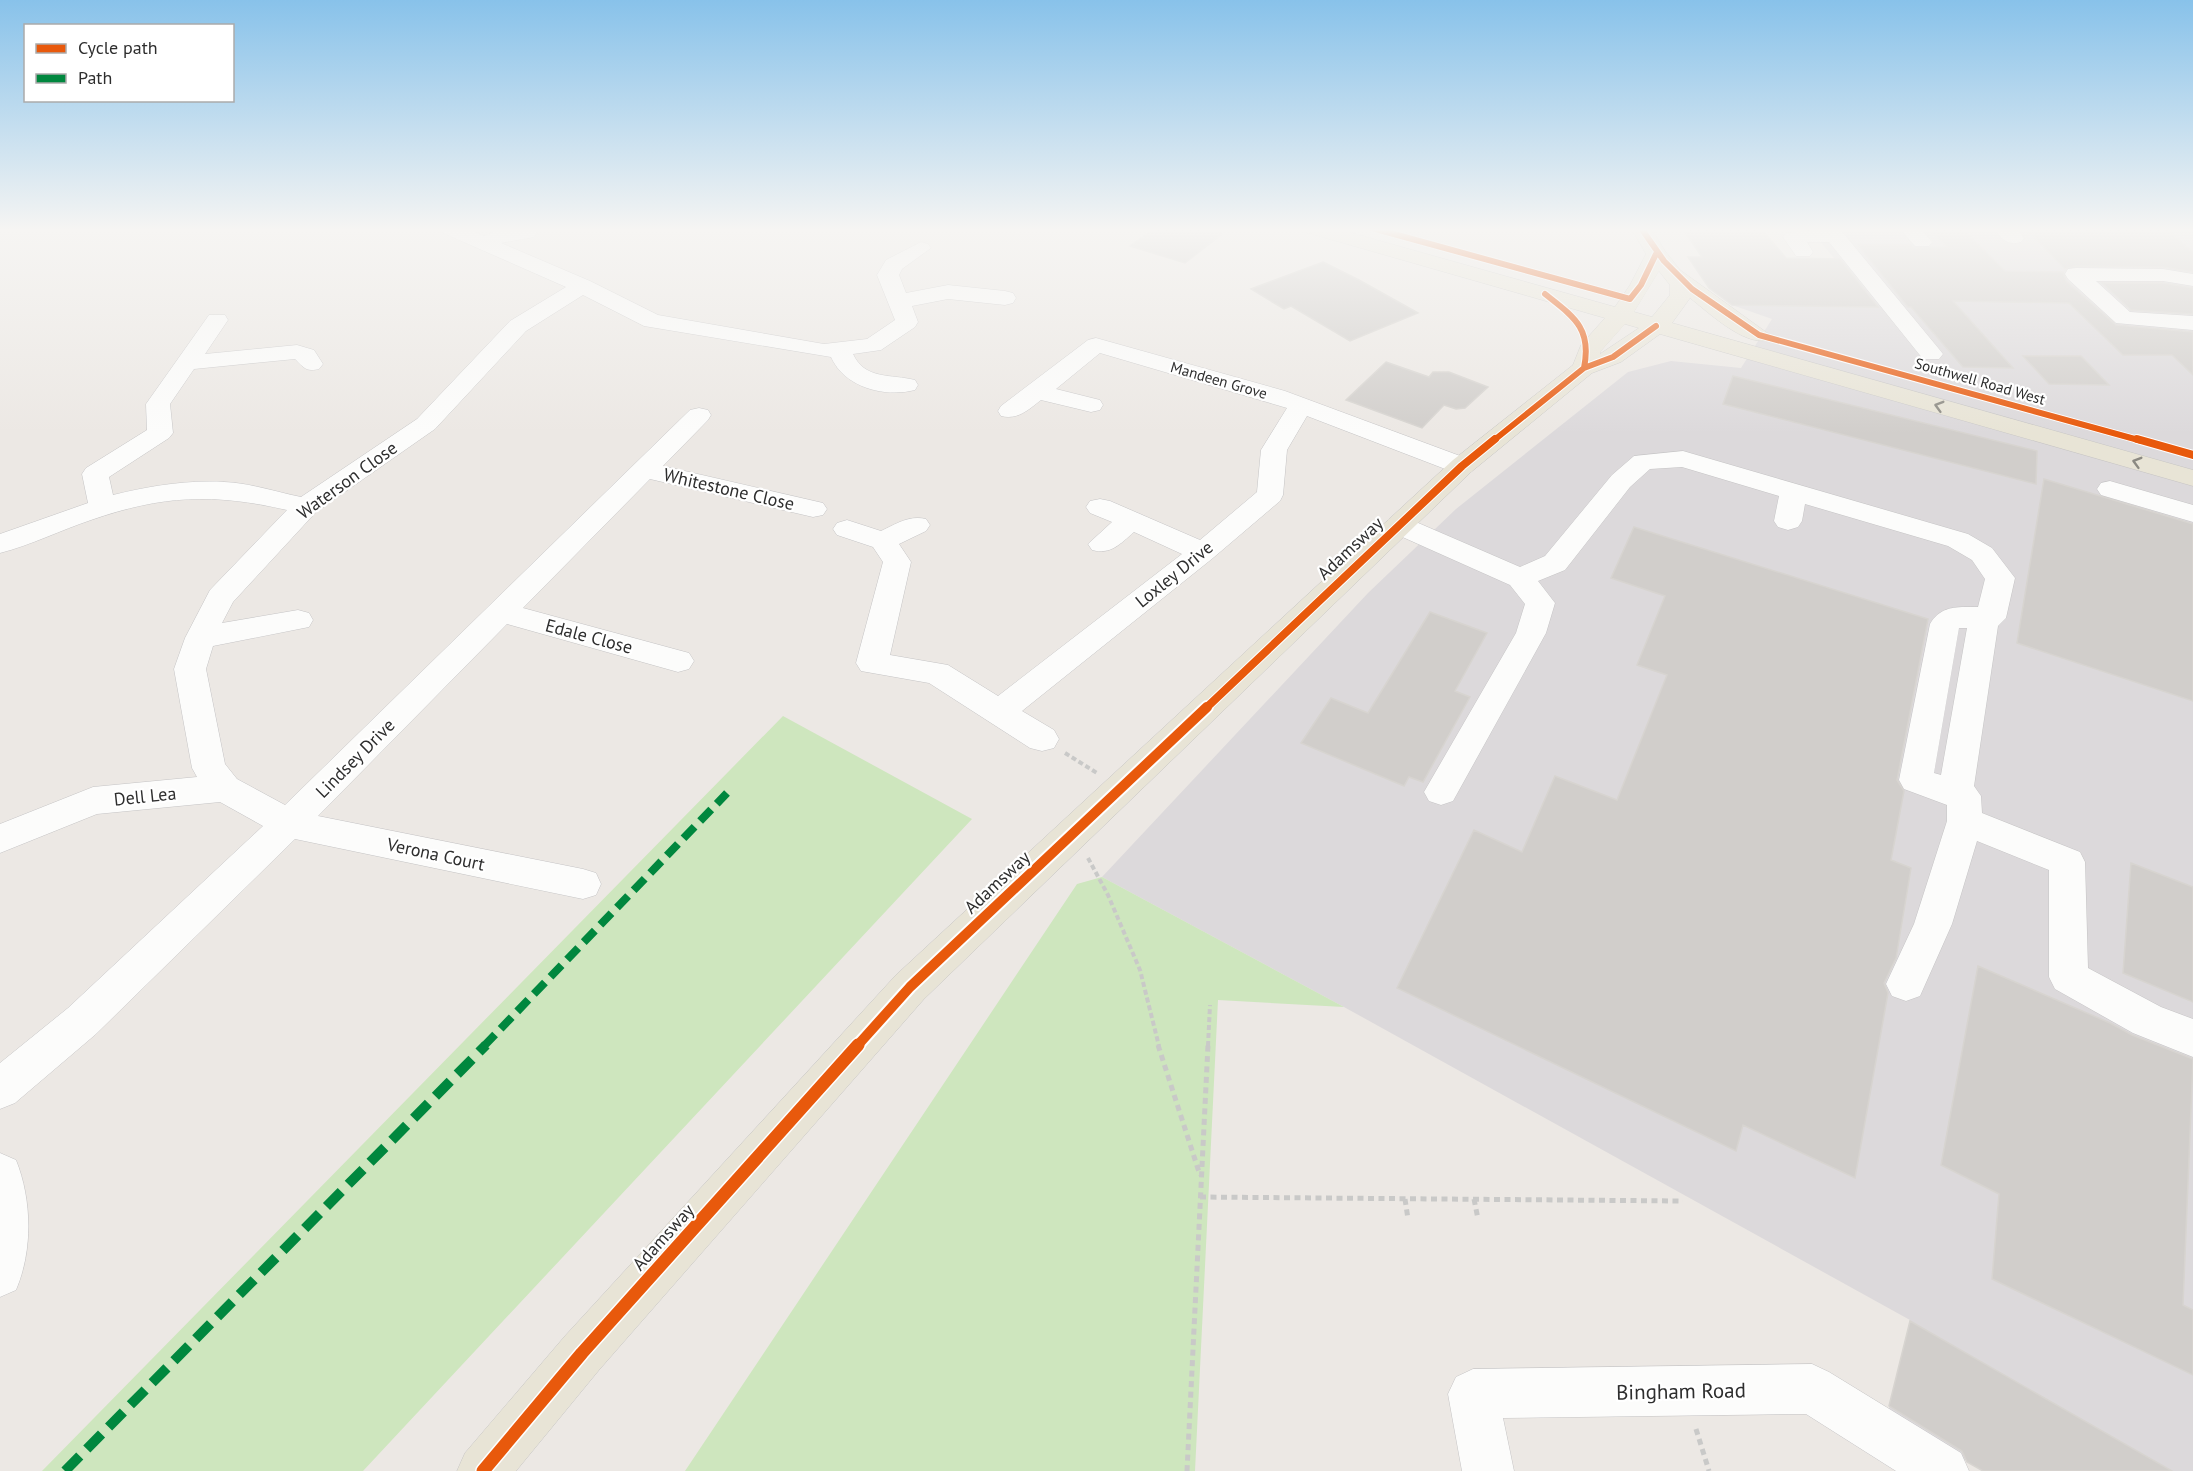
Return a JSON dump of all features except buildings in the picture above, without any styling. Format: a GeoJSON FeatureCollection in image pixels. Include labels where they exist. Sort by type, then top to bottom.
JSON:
{"type":"FeatureCollection","features":[{"type":"Feature","properties":{"kind":"main road"},"geometry":{"type":"LineString","coordinates":[[1548,297],[1579,323],[1586,334],[1586,359]]}},
{"type":"Feature","properties":{"kind":"main road","name":"Southwell Road West"},"geometry":{"type":"LineString","coordinates":[[1561,297],[1625,307],[1888,391],[2193,478]]}},
{"type":"Feature","properties":{"kind":"main road"},"geometry":{"type":"LineString","coordinates":[[1590,297],[1625,307]]}},
{"type":"Feature","properties":{"kind":"main road","name":"Adamsway"},"geometry":{"type":"LineString","coordinates":[[483,1471],[582,1353],[910,987],[1462,466],[1586,359],[1633,297]]}},
{"type":"Feature","properties":{"kind":"main road"},"geometry":{"type":"LineString","coordinates":[[1663,318],[1678,297]]}},
{"type":"Feature","properties":{"kind":"main road"},"geometry":{"type":"LineString","coordinates":[[1703,297],[1727,316],[1759,335]]}},
{"type":"Feature","properties":{"kind":"main road","name":"Southwell Road West"},"geometry":{"type":"LineString","coordinates":[[1663,318],[1759,335],[2193,455]]}},
{"type":"Feature","properties":{"kind":"main road","name":"Adamsway"},"geometry":{"type":"LineString","coordinates":[[1586,359],[1613,357],[1663,318]]}},
{"type":"Feature","properties":{"kind":"street","name":"Waterson Close"},"geometry":{"type":"LineString","coordinates":[[225,788],[209,768],[190,669],[200,638],[220,597],[244,591],[306,506],[426,424],[518,326],[565,297]]}},
{"type":"Feature","properties":{"kind":"street"},"geometry":{"type":"LineString","coordinates":[[603,297],[652,321],[813,349],[873,345],[907,322],[897,297]]}},
{"type":"Feature","properties":{"kind":"street"},"geometry":{"type":"LineString","coordinates":[[992,297],[1005,298]]}},
{"type":"Feature","properties":{"kind":"street"},"geometry":{"type":"LineString","coordinates":[[1883,297],[1930,354]]}},
{"type":"Feature","properties":{"kind":"street"},"geometry":{"type":"LineString","coordinates":[[2101,297],[2124,318],[2193,323]]}},
{"type":"Feature","properties":{"kind":"street"},"geometry":{"type":"LineString","coordinates":[[102,506],[95,474],[160,433],[158,404],[217,320]]}},
{"type":"Feature","properties":{"kind":"street","name":"Mandeen Grove"},"geometry":{"type":"LineString","coordinates":[[1037,392],[1096,345],[1301,405],[1462,466]]}},
{"type":"Feature","properties":{"kind":"street"},"geometry":{"type":"LineString","coordinates":[[794,370],[813,349]]}},
{"type":"Feature","properties":{"kind":"street"},"geometry":{"type":"LineString","coordinates":[[839,349],[846,368],[853,375],[906,385]]}},
{"type":"Feature","properties":{"kind":"street"},"geometry":{"type":"LineString","coordinates":[[187,363],[297,352],[306,355],[311,364]]}},
{"type":"Feature","properties":{"kind":"street"},"geometry":{"type":"LineString","coordinates":[[1010,411],[1037,392],[1091,405]]}},
{"type":"Feature","properties":{"kind":"street","name":"Loxley Drive"},"geometry":{"type":"LineString","coordinates":[[1000,711],[1203,552],[1270,495],[1274,450],[1301,405]]}},
{"type":"Feature","properties":{"kind":"street","name":"Lindsey Drive"},"geometry":{"type":"LineString","coordinates":[[0,1089],[82,1021],[288,824],[699,415]]}},
{"type":"Feature","properties":{"kind":"street"},"geometry":{"type":"LineString","coordinates":[[1520,578],[1555,563],[1622,481],[1643,462],[1683,459],[1958,540],[1982,554],[2000,578],[1991,618],[1984,618],[1960,807],[1933,924],[1906,984]]}},
{"type":"Feature","properties":{"kind":"street","name":"Whitestone Close"},"geometry":{"type":"LineString","coordinates":[[645,470],[813,509]]}},
{"type":"Feature","properties":{"kind":"street"},"geometry":{"type":"LineString","coordinates":[[2110,489],[2193,514]]}},
{"type":"Feature","properties":{"kind":"street"},"geometry":{"type":"LineString","coordinates":[[0,544],[102,506],[172,490],[226,490],[306,506]]}},
{"type":"Feature","properties":{"kind":"street"},"geometry":{"type":"LineString","coordinates":[[1788,521],[1793,491]]}},
{"type":"Feature","properties":{"kind":"street"},"geometry":{"type":"LineString","coordinates":[[1100,507],[1203,552]]}},
{"type":"Feature","properties":{"kind":"street"},"geometry":{"type":"LineString","coordinates":[[1102,544],[1131,521]]}},
{"type":"Feature","properties":{"kind":"street"},"geometry":{"type":"LineString","coordinates":[[883,542],[916,525]]}},
{"type":"Feature","properties":{"kind":"street"},"geometry":{"type":"LineString","coordinates":[[1399,525],[1520,578],[1540,603],[1531,633],[1441,792]]}},
{"type":"Feature","properties":{"kind":"street"},"geometry":{"type":"LineString","coordinates":[[847,529],[883,542],[897,562],[872,663],[937,673],[1000,711],[1042,740]]}},
{"type":"Feature","properties":{"kind":"street","name":"Edale Close"},"geometry":{"type":"LineString","coordinates":[[500,612],[678,661]]}},
{"type":"Feature","properties":{"kind":"street"},"geometry":{"type":"LineString","coordinates":[[200,638],[298,620]]}},
{"type":"Feature","properties":{"kind":"street"},"geometry":{"type":"LineString","coordinates":[[225,788],[288,824]]}},
{"type":"Feature","properties":{"kind":"street","name":"Dell Lea"},"geometry":{"type":"LineString","coordinates":[[0,839],[93,801],[225,788]]}},
{"type":"Feature","properties":{"kind":"street"},"geometry":{"type":"LineString","coordinates":[[1960,807],[2067,862],[2069,977],[2147,1020],[2193,1038]]}},
{"type":"Feature","properties":{"kind":"street","name":"Verona Court"},"geometry":{"type":"LineString","coordinates":[[288,824],[583,884]]}},
{"type":"Feature","properties":{"kind":"street"},"geometry":{"type":"LineString","coordinates":[[0,1175],[7,1224],[0,1274]]}},
{"type":"Feature","properties":{"kind":"street","name":"Bingham Road"},"geometry":{"type":"LineString","coordinates":[[1488,1471],[1473,1394],[1812,1389],[1943,1471]]}},
{"type":"Feature","properties":{"kind":"path"},"geometry":{"type":"LineString","coordinates":[[1042,740],[1121,787]]}},
{"type":"Feature","properties":{"kind":"path"},"geometry":{"type":"LineString","coordinates":[[1076,830],[1091,866],[1108,895],[1140,970],[1162,1059],[1201,1180]]}},
{"type":"Feature","properties":{"kind":"path"},"geometry":{"type":"LineString","coordinates":[[1187,1471],[1210,1005]]}},
{"type":"Feature","properties":{"kind":"path"},"geometry":{"type":"LineString","coordinates":[[1200,1197],[1683,1201]]}},
{"type":"Feature","properties":{"kind":"path"},"geometry":{"type":"LineString","coordinates":[[1405,1199],[1408,1219]]}},
{"type":"Feature","properties":{"kind":"path"},"geometry":{"type":"LineString","coordinates":[[1474,1199],[1478,1219]]}},
{"type":"Feature","properties":{"kind":"shaded area"},"geometry":{"type":"Polygon","coordinates":[[[1866,297],[2193,297],[2193,1471],[1983,1471],[1888,1413],[1910,1320],[1344,1007],[1102,877],[1368,593],[1456,509],[1628,372],[1671,361],[1741,368],[1772,319],[1732,305],[1875,307],[1866,297]]]}},
{"type":"Feature","properties":{"kind":"green space"},"geometry":{"type":"Polygon","coordinates":[[[783,716],[972,819],[363,1471],[42,1471],[783,716]]]}},
{"type":"Feature","properties":{"kind":"green space"},"geometry":{"type":"Polygon","coordinates":[[[1102,877],[1344,1007],[1218,1000],[1195,1471],[685,1471],[1077,884],[1102,877]]]}},
{"type":"Feature","properties":{"kind":"marked path"},"geometry":{"type":"LineString","coordinates":[[65,1471],[397,1137],[727,793]]}},
{"type":"Feature","properties":{"kind":"cycle path"},"geometry":{"type":"LineString","coordinates":[[1548,297],[1580,325],[1587,343],[1584,368]]}},
{"type":"Feature","properties":{"kind":"cycle path"},"geometry":{"type":"LineString","coordinates":[[1621,297],[1630,299],[1632,297]]}},
{"type":"Feature","properties":{"kind":"cycle path"},"geometry":{"type":"LineString","coordinates":[[1702,297],[1759,335],[2193,455]]}},
{"type":"Feature","properties":{"kind":"cycle path"},"geometry":{"type":"LineString","coordinates":[[483,1471],[582,1353],[910,987],[1462,466],[1584,368],[1613,357],[1656,326]]}}]}
